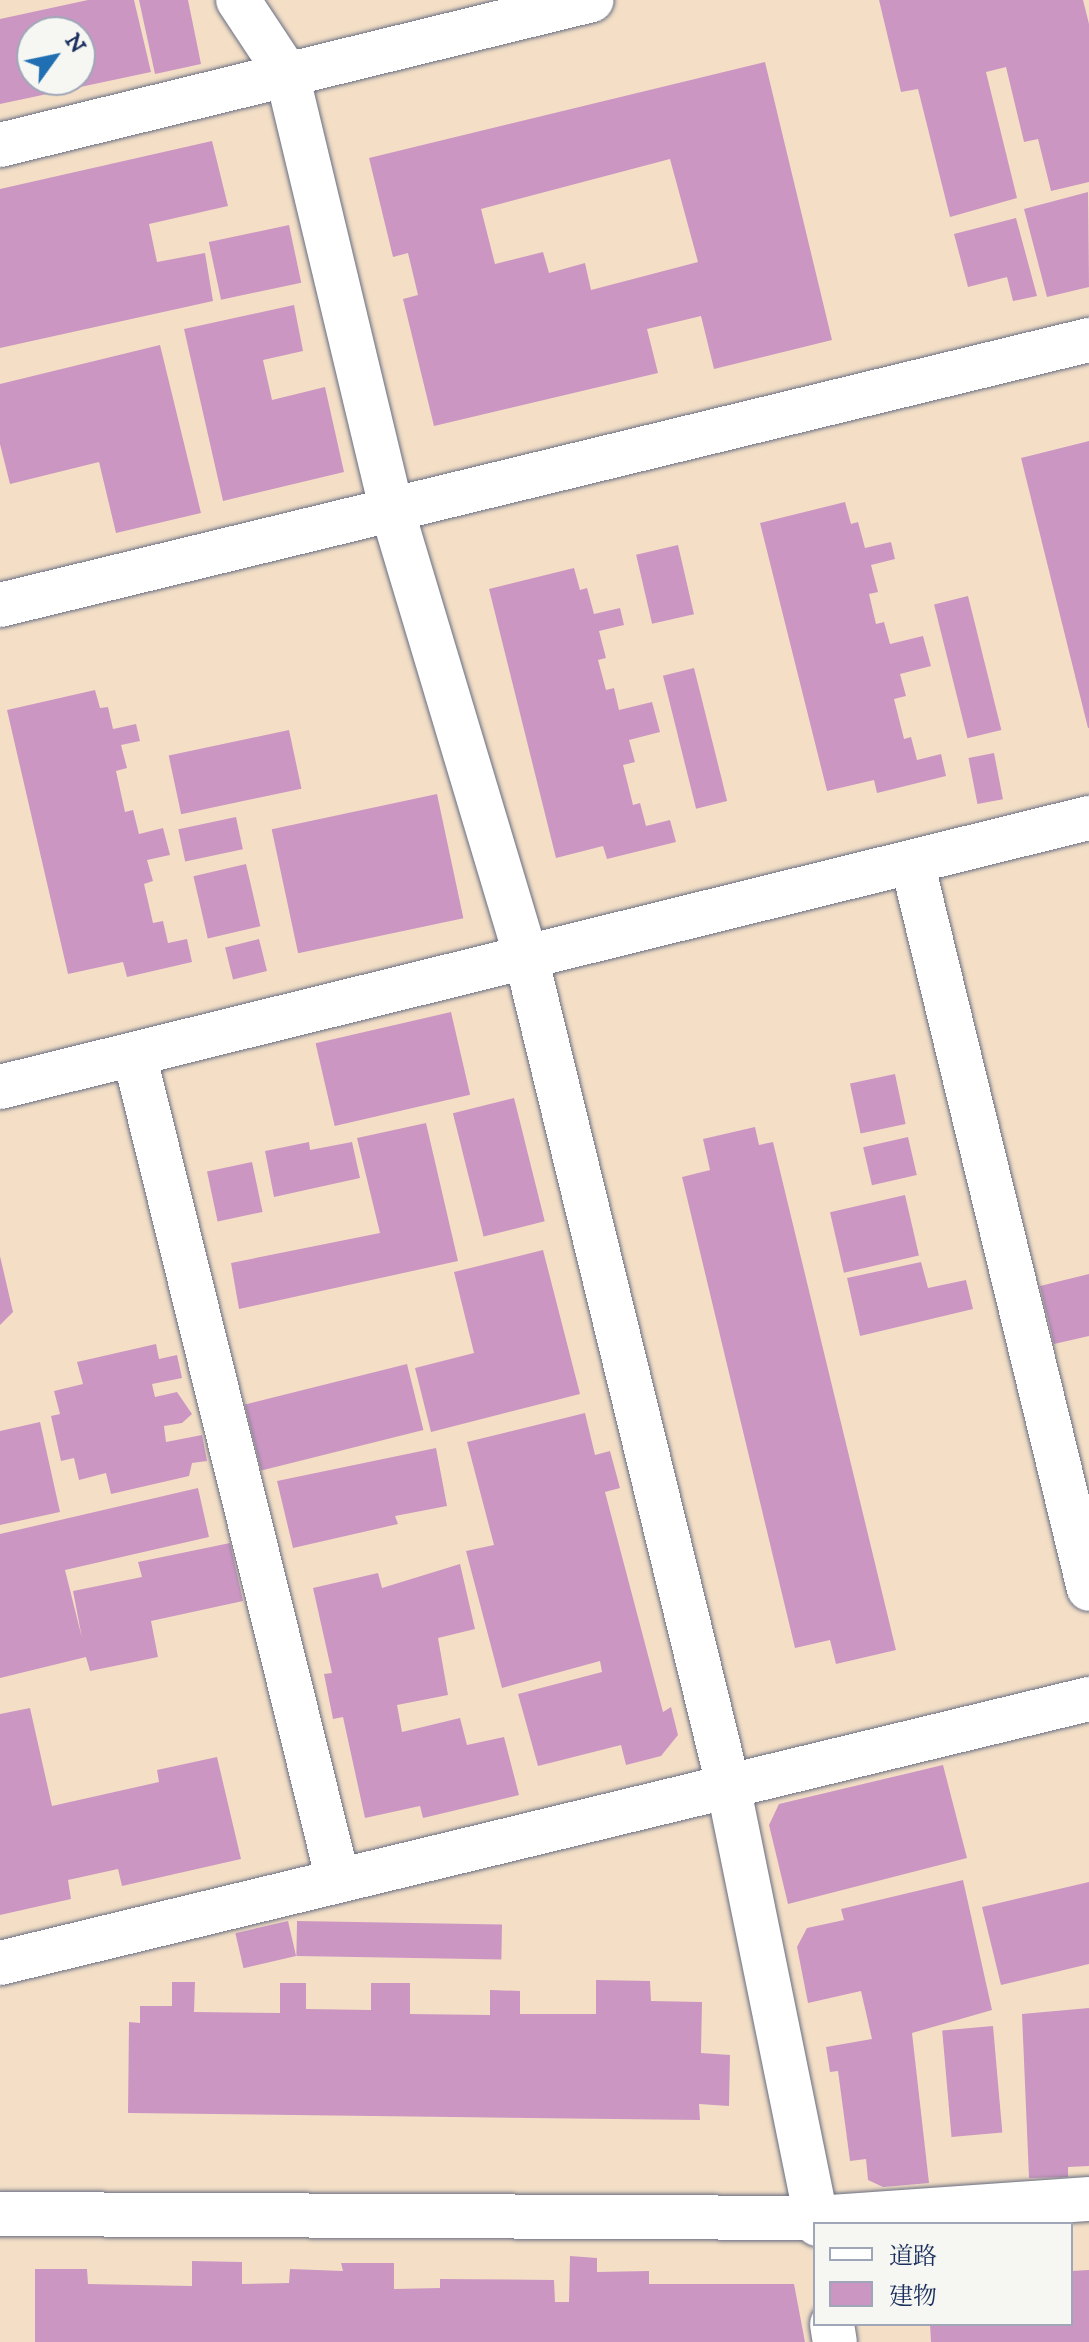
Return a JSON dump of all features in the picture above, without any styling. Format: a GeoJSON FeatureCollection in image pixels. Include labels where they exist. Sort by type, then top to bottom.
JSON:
{"type":"FeatureCollection","features":[{"type":"Feature","properties":{"kind":"street"},"geometry":{"type":"LineString","coordinates":[[238,0],[287,74],[392,510],[526,957],[728,1785],[817,2221]]}},
{"type":"Feature","properties":{"kind":"street"},"geometry":{"type":"LineString","coordinates":[[0,145],[592,0]]}},
{"type":"Feature","properties":{"kind":"street"},"geometry":{"type":"LineString","coordinates":[[0,605],[1089,340]]}},
{"type":"Feature","properties":{"kind":"street"},"geometry":{"type":"LineString","coordinates":[[0,1087],[1089,818]]}},
{"type":"Feature","properties":{"kind":"street"},"geometry":{"type":"LineString","coordinates":[[912,862],[1089,1589]]}},
{"type":"Feature","properties":{"kind":"street"},"geometry":{"type":"LineString","coordinates":[[134,1054],[338,1880]]}},
{"type":"Feature","properties":{"kind":"street"},"geometry":{"type":"LineString","coordinates":[[0,1963],[1089,1699]]}},
{"type":"Feature","properties":{"kind":"street"},"geometry":{"type":"LineString","coordinates":[[0,2214],[817,2221],[1089,2199]]}},
{"type":"Feature","properties":{"kind":"building"},"geometry":{"type":"Polygon","coordinates":[[[88,0],[134,0],[151,72],[96,84],[96,16],[16,16],[16,96],[38,96],[0,104],[0,19],[88,0]]]}},
{"type":"Feature","properties":{"kind":"building"},"geometry":{"type":"Polygon","coordinates":[[[139,0],[188,0],[201,64],[155,74],[139,0]]]}},
{"type":"Feature","properties":{"kind":"building"},"geometry":{"type":"Polygon","coordinates":[[[879,0],[1083,0],[1089,24],[1089,182],[1051,191],[1038,139],[1024,142],[1006,67],[986,72],[1017,198],[950,217],[918,89],[901,92],[879,0]]]}},
{"type":"Feature","properties":{"kind":"building"},"geometry":{"type":"Polygon","coordinates":[[[765,62],[832,340],[714,369],[701,316],[647,329],[658,373],[434,426],[403,299],[418,295],[408,253],[393,257],[369,158],[765,62]],[[670,159],[481,209],[495,264],[543,252],[549,273],[585,263],[591,290],[698,262],[670,159]]]}},
{"type":"Feature","properties":{"kind":"building"},"geometry":{"type":"Polygon","coordinates":[[[212,141],[228,206],[149,224],[157,262],[205,253],[213,301],[0,348],[0,189],[212,141]]]}},
{"type":"Feature","properties":{"kind":"building"},"geometry":{"type":"Polygon","coordinates":[[[1088,192],[1089,287],[1047,297],[1024,209],[1088,192]]]}},
{"type":"Feature","properties":{"kind":"building"},"geometry":{"type":"Polygon","coordinates":[[[1016,218],[1037,296],[1013,301],[1007,277],[968,287],[954,234],[1016,218]]]}},
{"type":"Feature","properties":{"kind":"building"},"geometry":{"type":"Polygon","coordinates":[[[289,225],[301,283],[221,300],[209,242],[289,225]]]}},
{"type":"Feature","properties":{"kind":"building"},"geometry":{"type":"Polygon","coordinates":[[[294,305],[303,351],[263,360],[272,400],[325,387],[344,472],[223,501],[184,329],[294,305]]]}},
{"type":"Feature","properties":{"kind":"building"},"geometry":{"type":"Polygon","coordinates":[[[160,345],[201,513],[116,533],[99,462],[10,484],[0,444],[0,384],[160,345]]]}},
{"type":"Feature","properties":{"kind":"building"},"geometry":{"type":"Polygon","coordinates":[[[1089,441],[1089,728],[1088,728],[1021,458],[1089,441]]]}},
{"type":"Feature","properties":{"kind":"building"},"geometry":{"type":"Polygon","coordinates":[[[845,502],[851,524],[858,522],[865,548],[891,542],[895,559],[871,565],[878,592],[869,594],[876,624],[884,622],[890,644],[923,636],[931,666],[900,674],[906,696],[894,699],[904,739],[911,737],[917,760],[941,754],[946,776],[877,793],[874,780],[827,791],[760,523],[845,502]]]}},
{"type":"Feature","properties":{"kind":"building"},"geometry":{"type":"Polygon","coordinates":[[[678,545],[694,614],[652,624],[636,555],[678,545]]]}},
{"type":"Feature","properties":{"kind":"building"},"geometry":{"type":"Polygon","coordinates":[[[574,568],[580,590],[587,588],[594,614],[620,608],[624,625],[599,631],[606,658],[598,660],[606,690],[614,688],[619,710],[652,702],[660,732],[629,740],[635,762],[623,765],[633,805],[640,803],[646,826],[670,820],[676,842],[607,859],[603,846],[556,858],[489,589],[574,568]]]}},
{"type":"Feature","properties":{"kind":"building"},"geometry":{"type":"Polygon","coordinates":[[[968,596],[1001,730],[967,738],[934,604],[968,596]]]}},
{"type":"Feature","properties":{"kind":"building"},"geometry":{"type":"Polygon","coordinates":[[[694,668],[727,801],[696,809],[663,676],[694,668]]]}},
{"type":"Feature","properties":{"kind":"building"},"geometry":{"type":"Polygon","coordinates":[[[95,690],[100,708],[108,707],[113,729],[136,724],[140,741],[121,745],[127,768],[116,771],[125,812],[133,810],[139,834],[163,828],[170,855],[147,860],[153,881],[144,884],[153,923],[163,921],[168,943],[187,939],[192,962],[127,977],[123,962],[68,974],[7,710],[95,690]]]}},
{"type":"Feature","properties":{"kind":"building"},"geometry":{"type":"Polygon","coordinates":[[[289,730],[301,789],[181,814],[169,756],[289,730]]]}},
{"type":"Feature","properties":{"kind":"building"},"geometry":{"type":"Polygon","coordinates":[[[994,753],[1003,799],[977,804],[968,758],[994,753]]]}},
{"type":"Feature","properties":{"kind":"building"},"geometry":{"type":"Polygon","coordinates":[[[437,794],[463,918],[298,953],[272,829],[437,794]]]}},
{"type":"Feature","properties":{"kind":"building"},"geometry":{"type":"Polygon","coordinates":[[[236,817],[243,849],[185,862],[178,829],[236,817]]]}},
{"type":"Feature","properties":{"kind":"building"},"geometry":{"type":"Polygon","coordinates":[[[246,864],[260,926],[208,939],[193,876],[246,864]]]}},
{"type":"Feature","properties":{"kind":"building"},"geometry":{"type":"Polygon","coordinates":[[[259,939],[267,971],[233,979],[225,947],[259,939]]]}},
{"type":"Feature","properties":{"kind":"building"},"geometry":{"type":"Polygon","coordinates":[[[451,1012],[470,1095],[335,1126],[316,1043],[451,1012]]]}},
{"type":"Feature","properties":{"kind":"building"},"geometry":{"type":"Polygon","coordinates":[[[895,1074],[906,1124],[861,1133],[850,1084],[895,1074]]]}},
{"type":"Feature","properties":{"kind":"building"},"geometry":{"type":"Polygon","coordinates":[[[514,1098],[545,1221],[484,1236],[453,1113],[514,1098]]]}},
{"type":"Feature","properties":{"kind":"building"},"geometry":{"type":"Polygon","coordinates":[[[426,1123],[458,1261],[239,1309],[231,1263],[380,1233],[357,1138],[426,1123]]]}},
{"type":"Feature","properties":{"kind":"building"},"geometry":{"type":"Polygon","coordinates":[[[755,1127],[759,1145],[773,1142],[896,1650],[836,1664],[830,1640],[795,1648],[682,1177],[710,1170],[703,1139],[755,1127]]]}},
{"type":"Feature","properties":{"kind":"building"},"geometry":{"type":"Polygon","coordinates":[[[908,1137],[917,1175],[872,1185],[863,1147],[908,1137]]]}},
{"type":"Feature","properties":{"kind":"building"},"geometry":{"type":"Polygon","coordinates":[[[309,1142],[310,1150],[352,1142],[360,1178],[274,1197],[265,1151],[309,1142]]]}},
{"type":"Feature","properties":{"kind":"building"},"geometry":{"type":"Polygon","coordinates":[[[252,1162],[263,1212],[218,1221],[207,1172],[252,1162]]]}},
{"type":"Feature","properties":{"kind":"building"},"geometry":{"type":"Polygon","coordinates":[[[905,1195],[919,1255],[844,1273],[830,1212],[905,1195]]]}},
{"type":"Feature","properties":{"kind":"building"},"geometry":{"type":"Polygon","coordinates":[[[543,1250],[580,1394],[431,1432],[415,1368],[474,1353],[454,1272],[543,1250]]]}},
{"type":"Feature","properties":{"kind":"building"},"geometry":{"type":"Polygon","coordinates":[[[0,1256],[13,1312],[0,1325],[0,1256]]]}},
{"type":"Feature","properties":{"kind":"building"},"geometry":{"type":"Polygon","coordinates":[[[921,1262],[928,1288],[966,1280],[973,1309],[860,1336],[847,1278],[921,1262]]]}},
{"type":"Feature","properties":{"kind":"building"},"geometry":{"type":"Polygon","coordinates":[[[1089,1274],[1089,1336],[1054,1344],[1040,1286],[1089,1274]]]}},
{"type":"Feature","properties":{"kind":"building"},"geometry":{"type":"Polygon","coordinates":[[[156,1344],[159,1359],[177,1355],[182,1378],[152,1384],[155,1397],[177,1392],[192,1414],[182,1423],[164,1426],[166,1442],[202,1435],[207,1461],[192,1463],[189,1476],[111,1494],[106,1473],[79,1480],[74,1458],[61,1461],[51,1416],[60,1414],[54,1391],[83,1384],[77,1362],[156,1344]]]}},
{"type":"Feature","properties":{"kind":"building"},"geometry":{"type":"Polygon","coordinates":[[[407,1364],[423,1430],[261,1470],[245,1404],[407,1364]]]}},
{"type":"Feature","properties":{"kind":"building"},"geometry":{"type":"Polygon","coordinates":[[[585,1413],[595,1455],[610,1451],[620,1488],[605,1492],[663,1712],[671,1707],[678,1735],[661,1756],[626,1765],[621,1745],[538,1766],[518,1694],[602,1672],[600,1661],[502,1688],[466,1551],[494,1545],[467,1442],[585,1413]]]}},
{"type":"Feature","properties":{"kind":"building"},"geometry":{"type":"Polygon","coordinates":[[[40,1422],[60,1512],[0,1525],[0,1431],[40,1422]]]}},
{"type":"Feature","properties":{"kind":"building"},"geometry":{"type":"Polygon","coordinates":[[[436,1448],[447,1506],[395,1516],[398,1524],[293,1548],[277,1481],[436,1448]]]}},
{"type":"Feature","properties":{"kind":"building"},"geometry":{"type":"Polygon","coordinates":[[[198,1488],[209,1537],[65,1570],[82,1638],[73,1591],[142,1577],[138,1562],[230,1543],[243,1601],[151,1621],[158,1657],[90,1671],[86,1657],[0,1678],[0,1534],[198,1488]]]}},
{"type":"Feature","properties":{"kind":"building"},"geometry":{"type":"Polygon","coordinates":[[[460,1564],[475,1629],[438,1638],[448,1695],[397,1705],[402,1732],[460,1718],[467,1745],[504,1737],[519,1795],[423,1818],[420,1806],[365,1818],[343,1717],[333,1719],[324,1674],[332,1673],[313,1588],[378,1573],[382,1588],[460,1564]]]}},
{"type":"Feature","properties":{"kind":"building"},"geometry":{"type":"Polygon","coordinates":[[[30,1708],[52,1806],[159,1782],[157,1770],[217,1757],[241,1859],[122,1886],[118,1869],[68,1880],[71,1899],[0,1915],[0,1714],[30,1708]]]}},
{"type":"Feature","properties":{"kind":"building"},"geometry":{"type":"Polygon","coordinates":[[[943,1765],[967,1858],[788,1904],[769,1825],[779,1804],[943,1765]]]}},
{"type":"Feature","properties":{"kind":"building"},"geometry":{"type":"Polygon","coordinates":[[[963,1880],[992,2010],[912,2033],[929,2183],[883,2187],[868,2180],[866,2159],[850,2161],[838,2071],[830,2072],[826,2047],[872,2039],[861,1991],[808,2003],[797,1947],[807,1928],[844,1920],[841,1909],[963,1880]]]}},
{"type":"Feature","properties":{"kind":"building"},"geometry":{"type":"Polygon","coordinates":[[[1089,1882],[1089,1964],[1001,1985],[982,1907],[1089,1882]]]}},
{"type":"Feature","properties":{"kind":"building"},"geometry":{"type":"Polygon","coordinates":[[[288,1921],[296,1956],[243,1968],[235,1933],[288,1921]]]}},
{"type":"Feature","properties":{"kind":"building"},"geometry":{"type":"Polygon","coordinates":[[[297,1921],[502,1925],[501,1960],[296,1956],[297,1921]]]}},
{"type":"Feature","properties":{"kind":"building"},"geometry":{"type":"Polygon","coordinates":[[[596,1980],[650,1981],[651,2001],[702,2002],[701,2053],[730,2055],[729,2106],[699,2104],[700,2120],[128,2113],[129,2022],[140,2023],[140,2006],[172,2006],[172,1982],[195,1982],[194,2012],[280,2013],[280,1983],[306,1983],[306,2009],[371,2010],[371,1983],[410,1983],[410,2014],[490,2015],[490,1990],[520,1991],[520,2014],[596,2014],[596,1980]]]}},
{"type":"Feature","properties":{"kind":"building"},"geometry":{"type":"Polygon","coordinates":[[[1089,2008],[1089,2166],[1068,2167],[1068,2177],[1029,2178],[1022,2014],[1089,2008]]]}},
{"type":"Feature","properties":{"kind":"building"},"geometry":{"type":"Polygon","coordinates":[[[993,2026],[1002,2133],[952,2137],[942,2030],[993,2026]]]}},
{"type":"Feature","properties":{"kind":"building"},"geometry":{"type":"Polygon","coordinates":[[[570,2256],[597,2258],[597,2272],[649,2271],[649,2284],[794,2284],[805,2342],[35,2342],[35,2269],[87,2269],[88,2284],[192,2286],[192,2261],[242,2262],[242,2284],[289,2283],[290,2269],[343,2271],[341,2263],[394,2263],[394,2289],[440,2288],[440,2279],[554,2280],[555,2302],[569,2302],[570,2256]]]}},
{"type":"Feature","properties":{"kind":"building"},"geometry":{"type":"Polygon","coordinates":[[[1089,2270],[1089,2342],[931,2342],[930,2326],[1073,2326],[1073,2271],[1089,2270]]]}}]}
